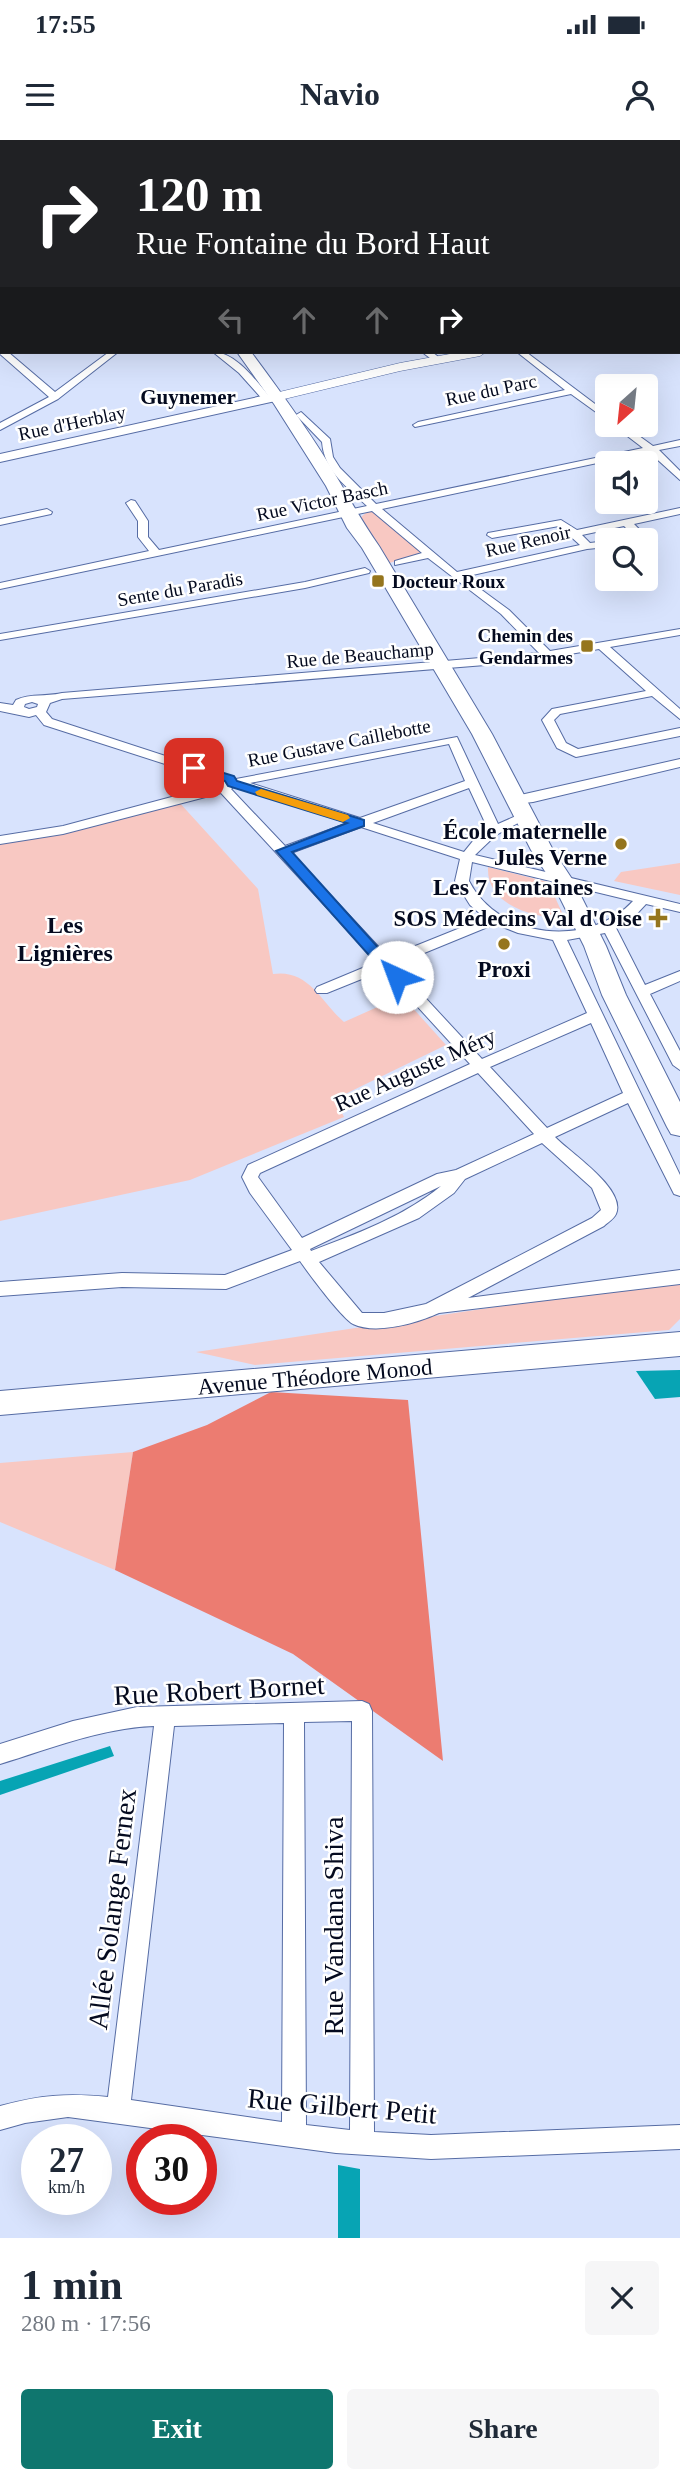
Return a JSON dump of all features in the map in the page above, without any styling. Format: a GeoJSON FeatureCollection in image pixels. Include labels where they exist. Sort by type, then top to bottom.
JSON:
{"type":"FeatureCollection","features":[{"type":"Feature","properties":{"kind":"main road"},"geometry":{"type":"LineString","coordinates":[[245,354],[268,396],[351,513],[433,666],[520,808],[680,1127]]}},
{"type":"Feature","properties":{"kind":"main road","name":"Rue d'Herblay"},"geometry":{"type":"LineString","coordinates":[[268,396],[432,356],[456,354]]}},
{"type":"Feature","properties":{"kind":"main road"},"geometry":{"type":"LineString","coordinates":[[630,1346],[680,1336]]}},
{"type":"Feature","properties":{"kind":"main road","name":"Avenue Théodore Monod"},"geometry":{"type":"LineString","coordinates":[[0,1403],[429,1367],[630,1346],[680,1344]]}},
{"type":"Feature","properties":{"kind":"street"},"geometry":{"type":"LineString","coordinates":[[7,354],[55,397]]}},
{"type":"Feature","properties":{"kind":"street"},"geometry":{"type":"LineString","coordinates":[[0,428],[55,397],[111,354]]}},
{"type":"Feature","properties":{"kind":"street"},"geometry":{"type":"LineString","coordinates":[[221,354],[268,396]]}},
{"type":"Feature","properties":{"kind":"street"},"geometry":{"type":"LineString","coordinates":[[524,354],[595,408]]}},
{"type":"Feature","properties":{"kind":"street","name":"Rue du Parc"},"geometry":{"type":"LineString","coordinates":[[418,425],[572,391]]}},
{"type":"Feature","properties":{"kind":"street","name":"Rue d'Herblay"},"geometry":{"type":"LineString","coordinates":[[0,458],[268,396]]}},
{"type":"Feature","properties":{"kind":"street"},"geometry":{"type":"LineString","coordinates":[[302,415],[327,441],[328,457],[336,470],[374,508],[456,576],[505,612],[547,655]]}},
{"type":"Feature","properties":{"kind":"street"},"geometry":{"type":"LineString","coordinates":[[636,438],[680,477]]}},
{"type":"Feature","properties":{"kind":"street","name":"Rue Victor Basch"},"geometry":{"type":"LineString","coordinates":[[0,586],[680,443]]}},
{"type":"Feature","properties":{"kind":"street"},"geometry":{"type":"LineString","coordinates":[[131,503],[144,520],[143,537],[156,553]]}},
{"type":"Feature","properties":{"kind":"street"},"geometry":{"type":"LineString","coordinates":[[575,534],[680,511]]}},
{"type":"Feature","properties":{"kind":"street"},"geometry":{"type":"LineString","coordinates":[[0,522],[47,512]]}},
{"type":"Feature","properties":{"kind":"street"},"geometry":{"type":"LineString","coordinates":[[626,522],[632,528]]}},
{"type":"Feature","properties":{"kind":"street"},"geometry":{"type":"LineString","coordinates":[[492,536],[561,523],[587,546]]}},
{"type":"Feature","properties":{"kind":"street","name":"Rue Renoir"},"geometry":{"type":"LineString","coordinates":[[456,576],[595,545]]}},
{"type":"Feature","properties":{"kind":"street"},"geometry":{"type":"LineString","coordinates":[[399,563],[432,554]]}},
{"type":"Feature","properties":{"kind":"street","name":"Sente du Paradis"},"geometry":{"type":"LineString","coordinates":[[0,636],[305,585],[365,571]]}},
{"type":"Feature","properties":{"kind":"street","name":"Rue de Beauchamp"},"geometry":{"type":"LineString","coordinates":[[40,706],[76,695],[547,655],[680,632]]}},
{"type":"Feature","properties":{"kind":"street"},"geometry":{"type":"LineString","coordinates":[[602,646],[652,693],[674,704],[680,715]]}},
{"type":"Feature","properties":{"kind":"street"},"geometry":{"type":"LineString","coordinates":[[652,693],[556,711],[548,720],[561,745],[576,753],[680,732]]}},
{"type":"Feature","properties":{"kind":"street"},"geometry":{"type":"LineString","coordinates":[[0,705],[19,705],[24,713],[40,706],[48,722],[229,779],[228,786],[385,964],[557,1149],[597,1180],[608,1204],[609,1212],[605,1218],[430,1310]]}},
{"type":"Feature","properties":{"kind":"street","name":"Rue Gustave Caillebotte"},"geometry":{"type":"LineString","coordinates":[[0,841],[63,831],[228,786],[453,740],[473,782]]}},
{"type":"Feature","properties":{"kind":"street"},"geometry":{"type":"LineString","coordinates":[[642,900],[627,915],[583,932],[527,931],[495,919],[471,898],[462,881],[467,857],[476,842],[533,798],[680,763]]}},
{"type":"Feature","properties":{"kind":"street"},"geometry":{"type":"LineString","coordinates":[[283,851],[473,782],[494,830]]}},
{"type":"Feature","properties":{"kind":"street"},"geometry":{"type":"LineString","coordinates":[[228,786],[360,823],[467,857],[680,908]]}},
{"type":"Feature","properties":{"kind":"street"},"geometry":{"type":"LineString","coordinates":[[322,990],[495,919]]}},
{"type":"Feature","properties":{"kind":"street"},"geometry":{"type":"LineString","coordinates":[[583,932],[643,991],[680,1065]]}},
{"type":"Feature","properties":{"kind":"street"},"geometry":{"type":"LineString","coordinates":[[583,932],[594,1017],[680,1190]]}},
{"type":"Feature","properties":{"kind":"street"},"geometry":{"type":"LineString","coordinates":[[643,991],[680,976]]}},
{"type":"Feature","properties":{"kind":"street","name":"Rue Auguste Méry"},"geometry":{"type":"LineString","coordinates":[[303,1253],[256,1189],[250,1177],[254,1169],[582,1019],[594,1017]]}},
{"type":"Feature","properties":{"kind":"street"},"geometry":{"type":"LineString","coordinates":[[0,1289],[122,1280],[226,1282],[303,1253],[374,1233],[413,1213],[453,1186],[459,1175],[632,1095]]}},
{"type":"Feature","properties":{"kind":"street"},"geometry":{"type":"LineString","coordinates":[[303,1253],[357,1318],[365,1321],[512,1297],[680,1277]]}},
{"type":"Feature","properties":{"kind":"street","name":"Rue Robert Bornet"},"geometry":{"type":"LineString","coordinates":[[0,1754],[124,1719],[362,1711]]}},
{"type":"Feature","properties":{"kind":"street","name":"Rue Vandana Shiva"},"geometry":{"type":"LineString","coordinates":[[362,1711],[362,2142]]}},
{"type":"Feature","properties":{"kind":"street"},"geometry":{"type":"LineString","coordinates":[[294,1713],[294,2135]]}},
{"type":"Feature","properties":{"kind":"street","name":"Allée Solange Fernex"},"geometry":{"type":"LineString","coordinates":[[118,2109],[165,1716]]}},
{"type":"Feature","properties":{"kind":"street","name":"Rue Gilbert Petit"},"geometry":{"type":"LineString","coordinates":[[0,2118],[25,2111],[68,2105],[118,2109],[294,2135],[431,2147],[680,2137]]}},
{"type":"Feature","properties":{"kind":"shaded area"},"geometry":{"type":"Polygon","coordinates":[[[367,512],[375,512],[427,553],[389,563],[361,517],[367,512]]]}},
{"type":"Feature","properties":{"kind":"shaded area"},"geometry":{"type":"Polygon","coordinates":[[[178,801],[258,889],[273,974],[285,974],[305,982],[344,1022],[402,996],[446,1045],[335,1099],[344,1117],[190,1180],[0,1221],[0,843],[178,801]]]}},
{"type":"Feature","properties":{"kind":"shaded area"},"geometry":{"type":"Polygon","coordinates":[[[680,863],[680,895],[614,881],[621,872],[680,863]]]}},
{"type":"Feature","properties":{"kind":"shaded area"},"geometry":{"type":"Polygon","coordinates":[[[488,867],[548,882],[565,919],[526,912],[503,900],[489,880],[488,867]]]}},
{"type":"Feature","properties":{"kind":"shaded area"},"geometry":{"type":"Polygon","coordinates":[[[680,1279],[680,1319],[669,1330],[255,1365],[196,1352],[680,1279]]]}},
{"type":"Feature","properties":{"kind":"shaded area"},"geometry":{"type":"Polygon","coordinates":[[[271,1392],[408,1400],[443,1761],[293,1654],[115,1570],[133,1452],[207,1425],[271,1392]]]}},
{"type":"Feature","properties":{"kind":"shaded area"},"geometry":{"type":"Polygon","coordinates":[[[133,1452],[115,1570],[0,1522],[0,1463],[133,1452]]]}},
{"type":"Feature","properties":{"kind":"water"},"geometry":{"type":"Polygon","coordinates":[[[680,1370],[680,1397],[655,1399],[636,1371],[680,1370]]]}},
{"type":"Feature","properties":{"kind":"water"},"geometry":{"type":"Polygon","coordinates":[[[110,1746],[114,1756],[0,1795],[0,1781],[110,1746]]]}},
{"type":"Feature","properties":{"kind":"water"},"geometry":{"type":"Polygon","coordinates":[[[338,2165],[360,2169],[360,2238],[338,2238],[338,2165]]]}},
{"type":"Feature","properties":{"kind":"slow traffic"},"geometry":{"type":"LineString","coordinates":[[261,792],[343,818]]}},
{"type":"Feature","properties":{"kind":"place","name":"Docteur Roux"},"geometry":{"type":"Point","coordinates":[378,581]}},
{"type":"Feature","properties":{"kind":"place","name":"Chemin des Gendarmes"},"geometry":{"type":"Point","coordinates":[587,646]}},
{"type":"Feature","properties":{"kind":"place","name":"École maternelle Jules Verne"},"geometry":{"type":"Point","coordinates":[621,844]}},
{"type":"Feature","properties":{"kind":"place","name":"SOS Médecins Val d'Oise"},"geometry":{"type":"Point","coordinates":[658,918]}},
{"type":"Feature","properties":{"kind":"place","name":"Proxi"},"geometry":{"type":"Point","coordinates":[504,944]}},
{"type":"Feature","properties":{"kind":"district","name":"Guynemer"},"geometry":{"type":"Point","coordinates":[188,397]}},
{"type":"Feature","properties":{"kind":"district","name":"Les 7 Fontaines"},"geometry":{"type":"Point","coordinates":[513,887]}},
{"type":"Feature","properties":{"kind":"district","name":"Les Lignières"},"geometry":{"type":"Point","coordinates":[65,939]}},
{"type":"Feature","properties":{"kind":"route"},"geometry":{"type":"LineString","coordinates":[[194,768],[229,779],[232,783],[360,823],[283,851],[397,977]]}}]}
